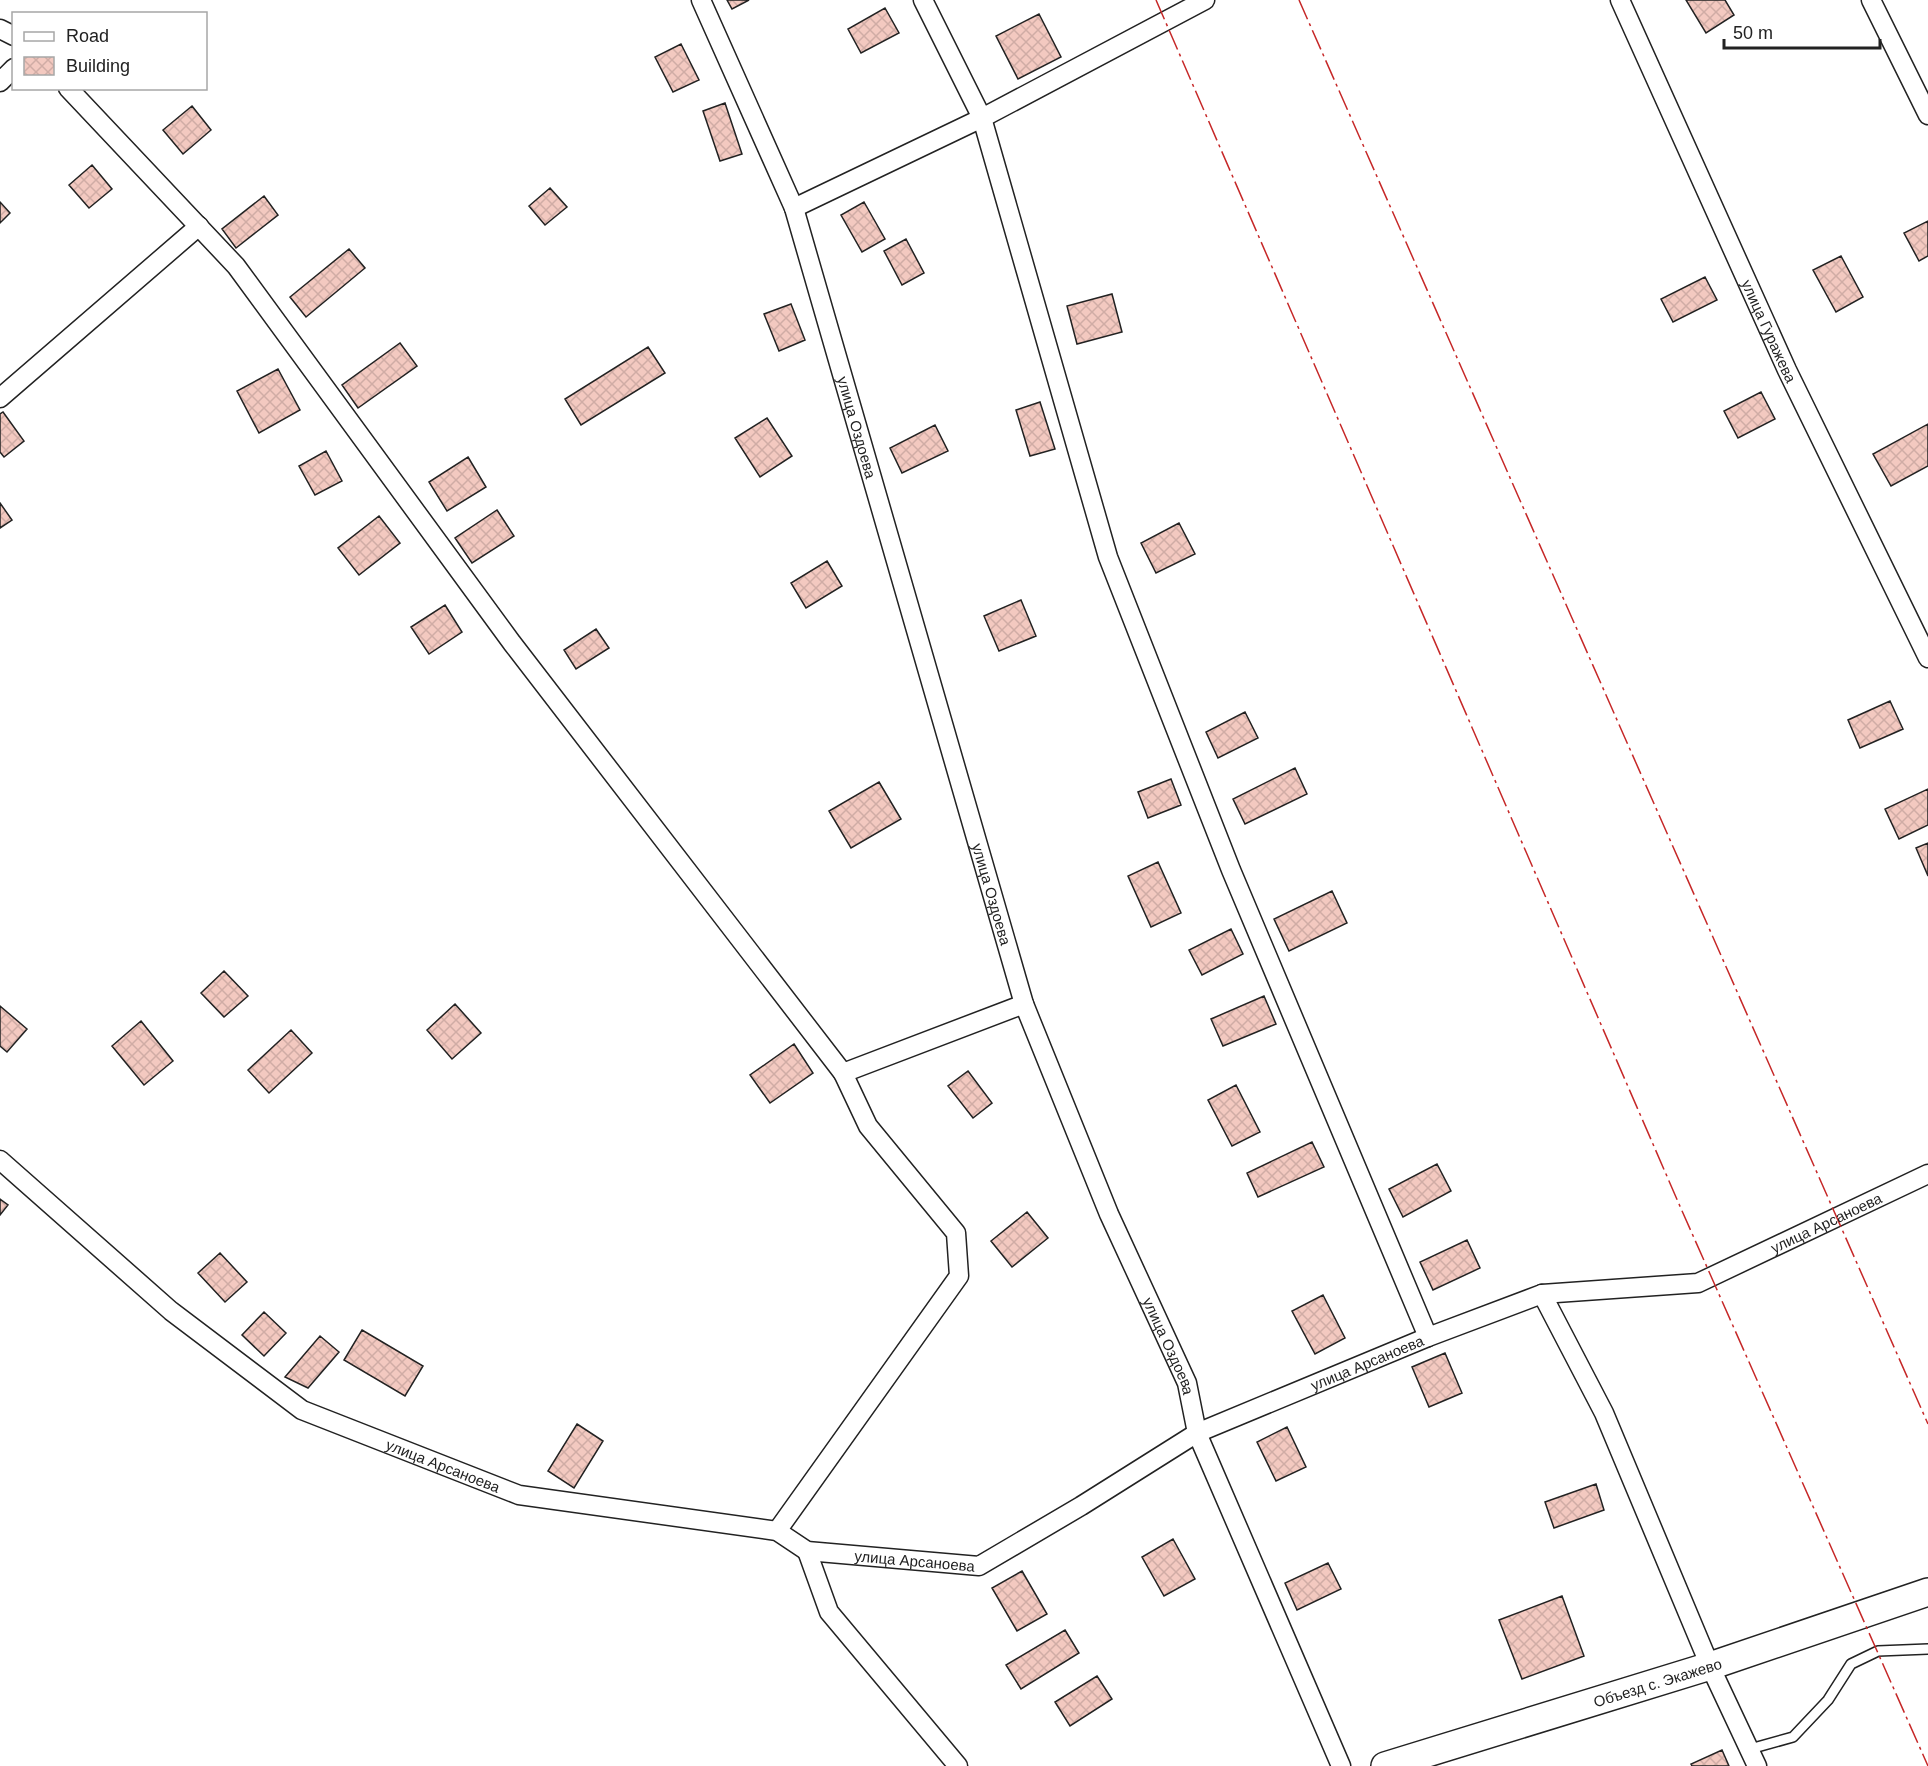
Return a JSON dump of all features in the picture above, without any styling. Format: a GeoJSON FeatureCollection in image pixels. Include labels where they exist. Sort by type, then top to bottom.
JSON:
{"type":"FeatureCollection","features":[{"type":"Feature","properties":{"kind":"main road","name":"Объезд с. Экажево"},"geometry":{"type":"LineString","coordinates":[[1385,1766],[1710,1666],[1928,1592]]}},
{"type":"Feature","properties":{"kind":"street","name":"улица Оздоева"},"geometry":{"type":"LineString","coordinates":[[702,0],[794,207],[1024,1004],[1109,1214],[1187,1383],[1197,1432],[1341,1766]]}},
{"type":"Feature","properties":{"kind":"street"},"geometry":{"type":"LineString","coordinates":[[923,0],[982,118],[1108,557],[1231,870],[1428,1337]]}},
{"type":"Feature","properties":{"kind":"street"},"geometry":{"type":"LineString","coordinates":[[794,207],[982,118],[1205,0]]}},
{"type":"Feature","properties":{"kind":"street","name":"улица Гуражева"},"geometry":{"type":"LineString","coordinates":[[1620,0],[1787,370],[1928,657]]}},
{"type":"Feature","properties":{"kind":"street"},"geometry":{"type":"LineString","coordinates":[[1871,0],[1928,115]]}},
{"type":"Feature","properties":{"kind":"street"},"geometry":{"type":"LineString","coordinates":[[0,82],[12,70]]}},
{"type":"Feature","properties":{"kind":"street"},"geometry":{"type":"LineString","coordinates":[[70,90],[236,266],[512,643],[843,1073],[868,1126],[956,1233],[959,1276],[777,1531]]}},
{"type":"Feature","properties":{"kind":"street"},"geometry":{"type":"LineString","coordinates":[[0,398],[199,226]]}},
{"type":"Feature","properties":{"kind":"street"},"geometry":{"type":"LineString","coordinates":[[843,1073],[1024,1004]]}},
{"type":"Feature","properties":{"kind":"street","name":"улица Арсаноева"},"geometry":{"type":"LineString","coordinates":[[0,1160],[171,1311],[302,1410],[519,1495],[777,1531],[807,1551],[979,1566],[1081,1506],[1197,1432],[1428,1337],[1542,1294],[1698,1283],[1928,1174]]}},
{"type":"Feature","properties":{"kind":"street"},"geometry":{"type":"LineString","coordinates":[[1542,1294],[1604,1413],[1710,1666],[1754,1758]]}},
{"type":"Feature","properties":{"kind":"street"},"geometry":{"type":"LineString","coordinates":[[807,1551],[829,1612],[958,1766]]}},
{"type":"Feature","properties":{"kind":"lane"},"geometry":{"type":"LineString","coordinates":[[1754,1758],[1793,1737],[1828,1700],[1851,1664],[1878,1651],[1928,1649]]}},
{"type":"Feature","properties":{"kind":"building"},"geometry":{"type":"Polygon","coordinates":[[[727,0],[749,0],[732,9],[727,0]]]}},
{"type":"Feature","properties":{"kind":"building"},"geometry":{"type":"Polygon","coordinates":[[[1686,0],[1725,0],[1734,15],[1706,33],[1686,0]]]}},
{"type":"Feature","properties":{"kind":"building"},"geometry":{"type":"Polygon","coordinates":[[[885,8],[899,33],[861,53],[848,29],[885,8]]]}},
{"type":"Feature","properties":{"kind":"building"},"geometry":{"type":"Polygon","coordinates":[[[1039,14],[1061,57],[1018,79],[996,36],[1039,14]]]}},
{"type":"Feature","properties":{"kind":"building"},"geometry":{"type":"Polygon","coordinates":[[[681,44],[699,80],[673,92],[655,57],[681,44]]]}},
{"type":"Feature","properties":{"kind":"building"},"geometry":{"type":"Polygon","coordinates":[[[725,103],[742,154],[720,161],[703,111],[725,103]]]}},
{"type":"Feature","properties":{"kind":"building"},"geometry":{"type":"Polygon","coordinates":[[[192,106],[211,130],[183,154],[163,130],[192,106]]]}},
{"type":"Feature","properties":{"kind":"building"},"geometry":{"type":"Polygon","coordinates":[[[92,165],[112,189],[89,208],[69,185],[92,165]]]}},
{"type":"Feature","properties":{"kind":"building"},"geometry":{"type":"Polygon","coordinates":[[[550,188],[567,207],[545,225],[529,206],[550,188]]]}},
{"type":"Feature","properties":{"kind":"building"},"geometry":{"type":"Polygon","coordinates":[[[264,196],[278,215],[236,248],[222,229],[264,196]]]}},
{"type":"Feature","properties":{"kind":"building"},"geometry":{"type":"Polygon","coordinates":[[[0,202],[10,213],[0,223],[0,202]]]}},
{"type":"Feature","properties":{"kind":"building"},"geometry":{"type":"Polygon","coordinates":[[[864,202],[885,239],[862,252],[841,215],[864,202]]]}},
{"type":"Feature","properties":{"kind":"building"},"geometry":{"type":"Polygon","coordinates":[[[1928,221],[1928,256],[1919,261],[1904,233],[1928,221]]]}},
{"type":"Feature","properties":{"kind":"building"},"geometry":{"type":"Polygon","coordinates":[[[906,239],[924,273],[902,285],[884,251],[906,239]]]}},
{"type":"Feature","properties":{"kind":"building"},"geometry":{"type":"Polygon","coordinates":[[[349,249],[365,268],[306,317],[290,297],[349,249]]]}},
{"type":"Feature","properties":{"kind":"building"},"geometry":{"type":"Polygon","coordinates":[[[1841,256],[1863,297],[1836,312],[1813,270],[1841,256]]]}},
{"type":"Feature","properties":{"kind":"building"},"geometry":{"type":"Polygon","coordinates":[[[1705,277],[1717,300],[1673,322],[1661,299],[1705,277]]]}},
{"type":"Feature","properties":{"kind":"building"},"geometry":{"type":"Polygon","coordinates":[[[1112,294],[1122,332],[1077,344],[1067,306],[1112,294]]]}},
{"type":"Feature","properties":{"kind":"building"},"geometry":{"type":"Polygon","coordinates":[[[791,304],[805,340],[779,351],[764,314],[791,304]]]}},
{"type":"Feature","properties":{"kind":"building"},"geometry":{"type":"Polygon","coordinates":[[[400,343],[417,366],[358,408],[342,385],[400,343]]]}},
{"type":"Feature","properties":{"kind":"building"},"geometry":{"type":"Polygon","coordinates":[[[648,347],[665,373],[581,425],[565,399],[648,347]]]}},
{"type":"Feature","properties":{"kind":"building"},"geometry":{"type":"Polygon","coordinates":[[[278,369],[300,410],[259,433],[237,391],[278,369]]]}},
{"type":"Feature","properties":{"kind":"building"},"geometry":{"type":"Polygon","coordinates":[[[1761,392],[1775,419],[1738,438],[1724,411],[1761,392]]]}},
{"type":"Feature","properties":{"kind":"building"},"geometry":{"type":"Polygon","coordinates":[[[1040,402],[1055,449],[1030,456],[1016,410],[1040,402]]]}},
{"type":"Feature","properties":{"kind":"building"},"geometry":{"type":"Polygon","coordinates":[[[3,412],[24,441],[4,457],[0,452],[0,414],[3,412]]]}},
{"type":"Feature","properties":{"kind":"building"},"geometry":{"type":"Polygon","coordinates":[[[767,418],[792,456],[760,477],[735,438],[767,418]]]}},
{"type":"Feature","properties":{"kind":"building"},"geometry":{"type":"Polygon","coordinates":[[[1928,424],[1928,466],[1891,486],[1873,454],[1928,424]]]}},
{"type":"Feature","properties":{"kind":"building"},"geometry":{"type":"Polygon","coordinates":[[[935,425],[948,451],[902,473],[890,448],[935,425]]]}},
{"type":"Feature","properties":{"kind":"building"},"geometry":{"type":"Polygon","coordinates":[[[326,451],[342,481],[315,495],[299,466],[326,451]]]}},
{"type":"Feature","properties":{"kind":"building"},"geometry":{"type":"Polygon","coordinates":[[[468,457],[486,487],[447,511],[429,482],[468,457]]]}},
{"type":"Feature","properties":{"kind":"building"},"geometry":{"type":"Polygon","coordinates":[[[0,503],[12,520],[0,528],[0,503]]]}},
{"type":"Feature","properties":{"kind":"building"},"geometry":{"type":"Polygon","coordinates":[[[497,510],[514,536],[472,563],[455,538],[497,510]]]}},
{"type":"Feature","properties":{"kind":"building"},"geometry":{"type":"Polygon","coordinates":[[[379,516],[400,543],[359,575],[338,548],[379,516]]]}},
{"type":"Feature","properties":{"kind":"building"},"geometry":{"type":"Polygon","coordinates":[[[1179,523],[1195,554],[1156,573],[1141,543],[1179,523]]]}},
{"type":"Feature","properties":{"kind":"building"},"geometry":{"type":"Polygon","coordinates":[[[827,561],[842,586],[806,608],[791,583],[827,561]]]}},
{"type":"Feature","properties":{"kind":"building"},"geometry":{"type":"Polygon","coordinates":[[[1021,600],[1036,636],[999,651],[984,616],[1021,600]]]}},
{"type":"Feature","properties":{"kind":"building"},"geometry":{"type":"Polygon","coordinates":[[[445,605],[462,632],[429,654],[411,627],[445,605]]]}},
{"type":"Feature","properties":{"kind":"building"},"geometry":{"type":"Polygon","coordinates":[[[596,629],[609,648],[576,669],[564,650],[596,629]]]}},
{"type":"Feature","properties":{"kind":"building"},"geometry":{"type":"Polygon","coordinates":[[[1890,701],[1903,729],[1860,748],[1848,720],[1890,701]]]}},
{"type":"Feature","properties":{"kind":"building"},"geometry":{"type":"Polygon","coordinates":[[[1245,712],[1258,738],[1218,758],[1206,732],[1245,712]]]}},
{"type":"Feature","properties":{"kind":"building"},"geometry":{"type":"Polygon","coordinates":[[[1295,768],[1307,794],[1245,824],[1233,799],[1295,768]]]}},
{"type":"Feature","properties":{"kind":"building"},"geometry":{"type":"Polygon","coordinates":[[[1171,779],[1181,805],[1148,818],[1138,792],[1171,779]]]}},
{"type":"Feature","properties":{"kind":"building"},"geometry":{"type":"Polygon","coordinates":[[[879,782],[901,819],[851,848],[829,811],[879,782]]]}},
{"type":"Feature","properties":{"kind":"building"},"geometry":{"type":"Polygon","coordinates":[[[1928,789],[1928,825],[1899,839],[1885,809],[1928,789]]]}},
{"type":"Feature","properties":{"kind":"building"},"geometry":{"type":"Polygon","coordinates":[[[1928,843],[1928,876],[1916,848],[1928,843]]]}},
{"type":"Feature","properties":{"kind":"building"},"geometry":{"type":"Polygon","coordinates":[[[1158,862],[1181,913],[1151,927],[1128,876],[1158,862]]]}},
{"type":"Feature","properties":{"kind":"building"},"geometry":{"type":"Polygon","coordinates":[[[1332,891],[1347,923],[1289,951],[1274,919],[1332,891]]]}},
{"type":"Feature","properties":{"kind":"building"},"geometry":{"type":"Polygon","coordinates":[[[1231,929],[1243,954],[1202,975],[1189,950],[1231,929]]]}},
{"type":"Feature","properties":{"kind":"building"},"geometry":{"type":"Polygon","coordinates":[[[224,971],[248,996],[224,1017],[201,993],[224,971]]]}},
{"type":"Feature","properties":{"kind":"building"},"geometry":{"type":"Polygon","coordinates":[[[1264,996],[1276,1024],[1223,1046],[1211,1019],[1264,996]]]}},
{"type":"Feature","properties":{"kind":"building"},"geometry":{"type":"Polygon","coordinates":[[[455,1004],[481,1033],[452,1059],[427,1030],[455,1004]]]}},
{"type":"Feature","properties":{"kind":"building"},"geometry":{"type":"Polygon","coordinates":[[[0,1006],[27,1029],[7,1052],[0,1046],[0,1006]]]}},
{"type":"Feature","properties":{"kind":"building"},"geometry":{"type":"Polygon","coordinates":[[[141,1021],[173,1061],[144,1085],[112,1046],[141,1021]]]}},
{"type":"Feature","properties":{"kind":"building"},"geometry":{"type":"Polygon","coordinates":[[[291,1030],[312,1053],[269,1093],[248,1070],[291,1030]]]}},
{"type":"Feature","properties":{"kind":"building"},"geometry":{"type":"Polygon","coordinates":[[[794,1044],[813,1073],[770,1103],[750,1075],[794,1044]]]}},
{"type":"Feature","properties":{"kind":"building"},"geometry":{"type":"Polygon","coordinates":[[[968,1071],[992,1103],[973,1118],[948,1086],[968,1071]]]}},
{"type":"Feature","properties":{"kind":"building"},"geometry":{"type":"Polygon","coordinates":[[[1236,1085],[1260,1132],[1232,1146],[1208,1100],[1236,1085]]]}},
{"type":"Feature","properties":{"kind":"building"},"geometry":{"type":"Polygon","coordinates":[[[1312,1142],[1324,1167],[1258,1197],[1247,1173],[1312,1142]]]}},
{"type":"Feature","properties":{"kind":"building"},"geometry":{"type":"Polygon","coordinates":[[[1437,1164],[1451,1191],[1403,1217],[1389,1189],[1437,1164]]]}},
{"type":"Feature","properties":{"kind":"building"},"geometry":{"type":"Polygon","coordinates":[[[0,1199],[8,1205],[0,1215],[0,1199]]]}},
{"type":"Feature","properties":{"kind":"building"},"geometry":{"type":"Polygon","coordinates":[[[1027,1212],[1048,1238],[1012,1267],[991,1241],[1027,1212]]]}},
{"type":"Feature","properties":{"kind":"building"},"geometry":{"type":"Polygon","coordinates":[[[1467,1240],[1480,1268],[1433,1290],[1420,1262],[1467,1240]]]}},
{"type":"Feature","properties":{"kind":"building"},"geometry":{"type":"Polygon","coordinates":[[[220,1253],[247,1282],[225,1302],[198,1273],[220,1253]]]}},
{"type":"Feature","properties":{"kind":"building"},"geometry":{"type":"Polygon","coordinates":[[[1323,1295],[1345,1338],[1315,1354],[1292,1311],[1323,1295]]]}},
{"type":"Feature","properties":{"kind":"building"},"geometry":{"type":"Polygon","coordinates":[[[264,1312],[286,1333],[264,1356],[242,1335],[264,1312]]]}},
{"type":"Feature","properties":{"kind":"building"},"geometry":{"type":"Polygon","coordinates":[[[362,1330],[423,1366],[405,1396],[344,1360],[362,1330]]]}},
{"type":"Feature","properties":{"kind":"building"},"geometry":{"type":"Polygon","coordinates":[[[320,1336],[339,1352],[308,1388],[285,1377],[320,1336]]]}},
{"type":"Feature","properties":{"kind":"building"},"geometry":{"type":"Polygon","coordinates":[[[1445,1353],[1462,1393],[1429,1407],[1412,1367],[1445,1353]]]}},
{"type":"Feature","properties":{"kind":"building"},"geometry":{"type":"Polygon","coordinates":[[[577,1424],[603,1441],[574,1488],[548,1471],[577,1424]]]}},
{"type":"Feature","properties":{"kind":"building"},"geometry":{"type":"Polygon","coordinates":[[[1287,1427],[1306,1467],[1276,1481],[1257,1442],[1287,1427]]]}},
{"type":"Feature","properties":{"kind":"building"},"geometry":{"type":"Polygon","coordinates":[[[1596,1484],[1604,1510],[1554,1528],[1545,1502],[1596,1484]]]}},
{"type":"Feature","properties":{"kind":"building"},"geometry":{"type":"Polygon","coordinates":[[[1173,1539],[1195,1579],[1164,1596],[1142,1557],[1173,1539]]]}},
{"type":"Feature","properties":{"kind":"building"},"geometry":{"type":"Polygon","coordinates":[[[1328,1563],[1341,1589],[1297,1610],[1285,1583],[1328,1563]]]}},
{"type":"Feature","properties":{"kind":"building"},"geometry":{"type":"Polygon","coordinates":[[[1022,1571],[1047,1614],[1017,1631],[992,1588],[1022,1571]]]}},
{"type":"Feature","properties":{"kind":"building"},"geometry":{"type":"Polygon","coordinates":[[[1562,1596],[1584,1656],[1522,1679],[1499,1620],[1562,1596]]]}},
{"type":"Feature","properties":{"kind":"building"},"geometry":{"type":"Polygon","coordinates":[[[1065,1630],[1079,1653],[1021,1689],[1006,1665],[1065,1630]]]}},
{"type":"Feature","properties":{"kind":"building"},"geometry":{"type":"Polygon","coordinates":[[[1097,1676],[1112,1699],[1070,1726],[1055,1702],[1097,1676]]]}},
{"type":"Feature","properties":{"kind":"building"},"geometry":{"type":"Polygon","coordinates":[[[1722,1750],[1729,1766],[1692,1766],[1691,1764],[1722,1750]]]}},
{"type":"Feature","properties":{"kind":"power"},"geometry":{"type":"LineString","coordinates":[[1156,0],[1679,1204],[1928,1766]]}},
{"type":"Feature","properties":{"kind":"power"},"geometry":{"type":"LineString","coordinates":[[1299,0],[1928,1424]]}}]}
